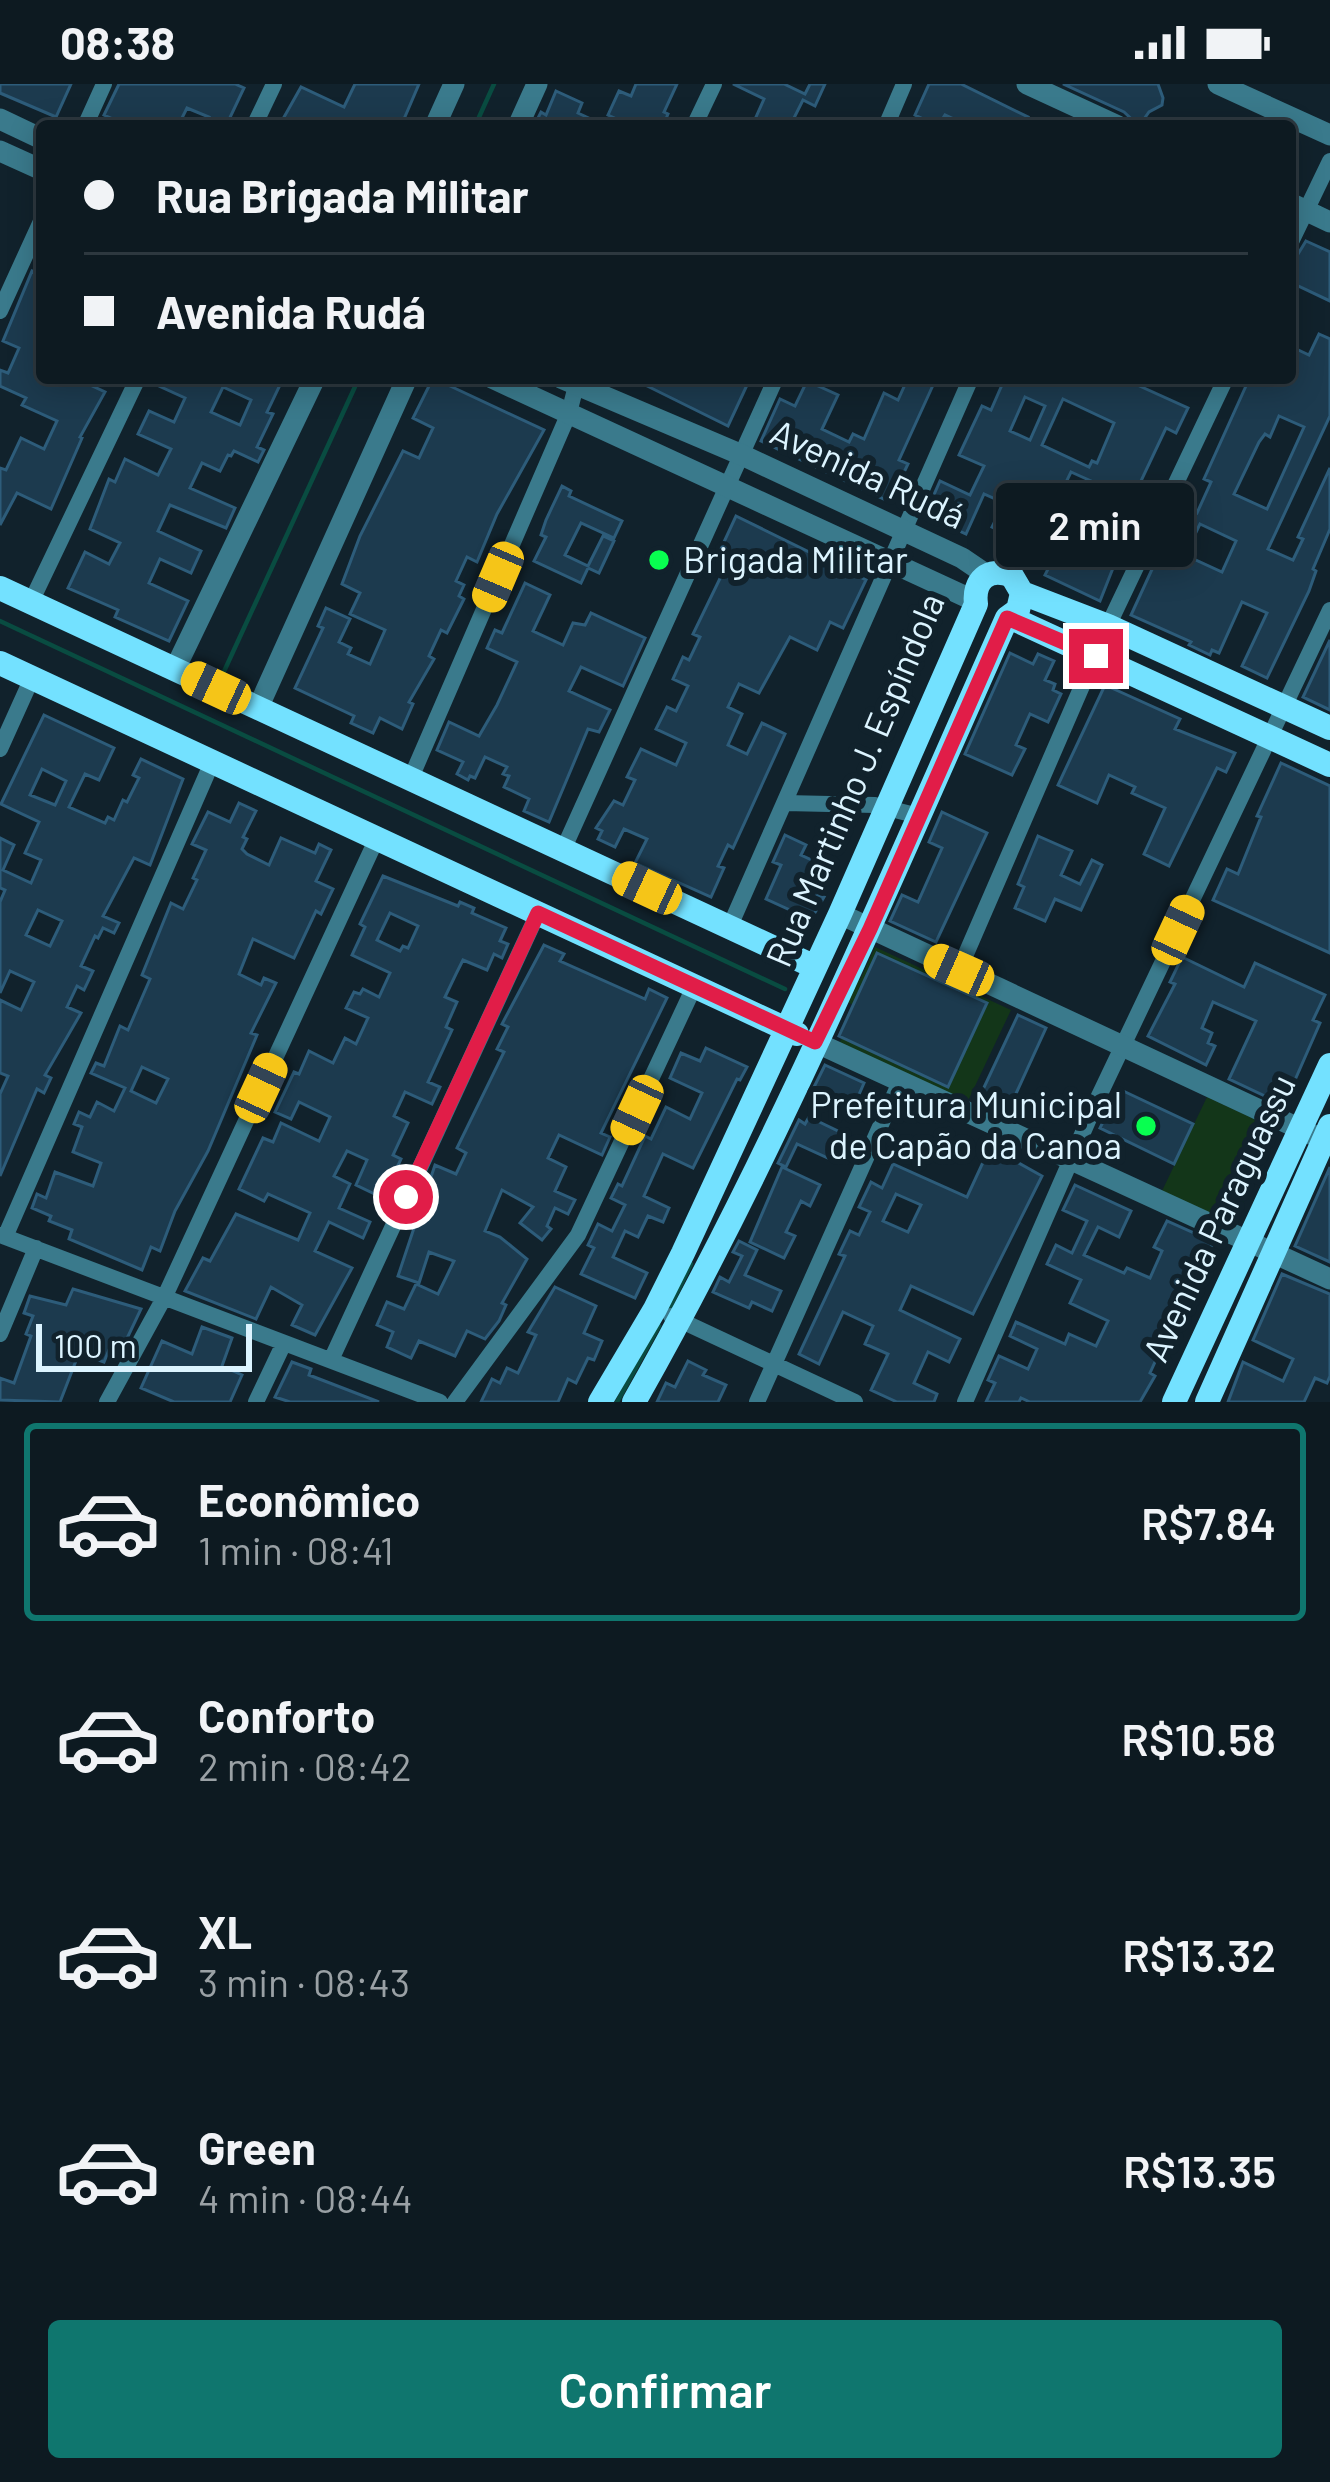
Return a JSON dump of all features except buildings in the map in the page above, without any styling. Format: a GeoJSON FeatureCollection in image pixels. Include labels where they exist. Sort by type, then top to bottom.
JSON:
{"type":"FeatureCollection","features":[{"type":"Feature","properties":{"kind":"main road","name":"Avenida Rudá"},"geometry":{"type":"LineString","coordinates":[[987,575],[1012,576],[1022,593],[1108,626],[1330,728]]}},
{"type":"Feature","properties":{"kind":"main road","name":"Rua Martinho J. Espíndola"},"geometry":{"type":"LineString","coordinates":[[600,1402],[655,1309],[841,914],[975,603],[977,584],[987,575]]}},
{"type":"Feature","properties":{"kind":"main road"},"geometry":{"type":"LineString","coordinates":[[0,588],[815,967]]}},
{"type":"Feature","properties":{"kind":"main road","name":"Rua Martinho J. Espíndola"},"geometry":{"type":"LineString","coordinates":[[634,1402],[680,1321],[870,929],[1022,593]]}},
{"type":"Feature","properties":{"kind":"main road","name":"Avenida Rudá"},"geometry":{"type":"LineString","coordinates":[[975,603],[991,619],[1008,618],[1330,765]]}},
{"type":"Feature","properties":{"kind":"main road"},"geometry":{"type":"LineString","coordinates":[[0,663],[815,1042]]}},
{"type":"Feature","properties":{"kind":"main road","name":"Avenida Paraguassu"},"geometry":{"type":"LineString","coordinates":[[1174,1402],[1330,1064]]}},
{"type":"Feature","properties":{"kind":"main road","name":"Avenida Paraguassu"},"geometry":{"type":"LineString","coordinates":[[1207,1402],[1328,1136]]}},
{"type":"Feature","properties":{"kind":"street"},"geometry":{"type":"LineString","coordinates":[[88,120],[104,84]]}},
{"type":"Feature","properties":{"kind":"street"},"geometry":{"type":"LineString","coordinates":[[257,120],[274,84]]}},
{"type":"Feature","properties":{"kind":"street"},"geometry":{"type":"LineString","coordinates":[[438,120],[454,84]]}},
{"type":"Feature","properties":{"kind":"street"},"geometry":{"type":"LineString","coordinates":[[521,120],[537,84]]}},
{"type":"Feature","properties":{"kind":"street"},"geometry":{"type":"LineString","coordinates":[[697,120],[713,84]]}},
{"type":"Feature","properties":{"kind":"street"},"geometry":{"type":"LineString","coordinates":[[889,120],[904,84]]}},
{"type":"Feature","properties":{"kind":"street"},"geometry":{"type":"LineString","coordinates":[[1028,84],[1084,119]]}},
{"type":"Feature","properties":{"kind":"street"},"geometry":{"type":"LineString","coordinates":[[1231,87],[1330,135]]}},
{"type":"Feature","properties":{"kind":"street"},"geometry":{"type":"LineString","coordinates":[[0,119],[36,136]]}},
{"type":"Feature","properties":{"kind":"street"},"geometry":{"type":"LineString","coordinates":[[0,151],[36,167]]}},
{"type":"Feature","properties":{"kind":"street"},"geometry":{"type":"LineString","coordinates":[[1330,161],[1298,207],[1330,222]]}},
{"type":"Feature","properties":{"kind":"street"},"geometry":{"type":"LineString","coordinates":[[0,311],[36,232]]}},
{"type":"Feature","properties":{"kind":"street"},"geometry":{"type":"LineString","coordinates":[[31,602],[135,384]]}},
{"type":"Feature","properties":{"kind":"street"},"geometry":{"type":"LineString","coordinates":[[175,669],[312,384]]}},
{"type":"Feature","properties":{"kind":"street"},"geometry":{"type":"LineString","coordinates":[[258,708],[404,384]]}},
{"type":"Feature","properties":{"kind":"street","name":"Avenida Rudá"},"geometry":{"type":"LineString","coordinates":[[505,384],[975,603]]}},
{"type":"Feature","properties":{"kind":"street"},"geometry":{"type":"LineString","coordinates":[[410,780],[569,413],[572,384]]}},
{"type":"Feature","properties":{"kind":"street","name":"Avenida Rudá"},"geometry":{"type":"LineString","coordinates":[[581,384],[905,531],[987,575]]}},
{"type":"Feature","properties":{"kind":"street"},"geometry":{"type":"LineString","coordinates":[[563,850],[773,384]]}},
{"type":"Feature","properties":{"kind":"street"},"geometry":{"type":"LineString","coordinates":[[730,926],[893,563],[967,384]]}},
{"type":"Feature","properties":{"kind":"street"},"geometry":{"type":"LineString","coordinates":[[959,970],[1108,626],[1223,384]]}},
{"type":"Feature","properties":{"kind":"street"},"geometry":{"type":"LineString","coordinates":[[965,1402],[1070,1159],[1330,610]]}},
{"type":"Feature","properties":{"kind":"street"},"geometry":{"type":"LineString","coordinates":[[0,749],[32,678]]}},
{"type":"Feature","properties":{"kind":"street"},"geometry":{"type":"LineString","coordinates":[[212,760],[2,1236],[331,1360],[416,1398],[440,1402]]}},
{"type":"Feature","properties":{"kind":"street"},"geometry":{"type":"LineString","coordinates":[[785,803],[886,806],[919,816]]}},
{"type":"Feature","properties":{"kind":"street"},"geometry":{"type":"LineString","coordinates":[[107,1402],[165,1296],[377,838]]}},
{"type":"Feature","properties":{"kind":"street"},"geometry":{"type":"LineString","coordinates":[[331,1360],[538,913]]}},
{"type":"Feature","properties":{"kind":"street"},"geometry":{"type":"LineString","coordinates":[[841,914],[1300,1128],[1328,1136]]}},
{"type":"Feature","properties":{"kind":"street"},"geometry":{"type":"LineString","coordinates":[[454,1402],[578,1234],[695,985]]}},
{"type":"Feature","properties":{"kind":"street"},"geometry":{"type":"LineString","coordinates":[[815,1042],[1330,1279]]}},
{"type":"Feature","properties":{"kind":"street"},"geometry":{"type":"LineString","coordinates":[[757,1402],[900,1082]]}},
{"type":"Feature","properties":{"kind":"street"},"geometry":{"type":"LineString","coordinates":[[0,1334],[36,1248]]}},
{"type":"Feature","properties":{"kind":"street"},"geometry":{"type":"LineString","coordinates":[[655,1309],[855,1402]]}},
{"type":"Feature","properties":{"kind":"street"},"geometry":{"type":"LineString","coordinates":[[256,1402],[284,1343]]}},
{"type":"Feature","properties":{"kind":"green space"},"geometry":{"type":"Polygon","coordinates":[[[875,947],[1011,1010],[967,1103],[839,1044],[856,1006],[842,1000],[852,978],[860,980],[875,947]]]}},
{"type":"Feature","properties":{"kind":"green space"},"geometry":{"type":"Polygon","coordinates":[[[1207,1097],[1278,1130],[1233,1224],[1162,1191],[1207,1097]]]}},
{"type":"Feature","properties":{"kind":"waterway"},"geometry":{"type":"LineString","coordinates":[[478,120],[494,84]]}},
{"type":"Feature","properties":{"kind":"waterway"},"geometry":{"type":"LineString","coordinates":[[221,678],[356,384]]}},
{"type":"Feature","properties":{"kind":"waterway"},"geometry":{"type":"LineString","coordinates":[[0,621],[785,989]]}},
{"type":"Feature","properties":{"kind":"waterway"},"geometry":{"type":"LineString","coordinates":[[670,1307],[691,1264]]}},
{"type":"Feature","properties":{"kind":"waterway"},"geometry":{"type":"LineString","coordinates":[[617,1402],[659,1326]]}},
{"type":"Feature","properties":{"kind":"place","name":"Brigada Militar"},"geometry":{"type":"Point","coordinates":[659,560]}},
{"type":"Feature","properties":{"kind":"place","name":"Prefeitura Municipal de Capão da Canoa"},"geometry":{"type":"Point","coordinates":[1146,1126]}},
{"type":"Feature","properties":{"kind":"route"},"geometry":{"type":"LineString","coordinates":[[406,1197],[538,913],[815,1042],[1007,618],[1096,656]]}}]}
